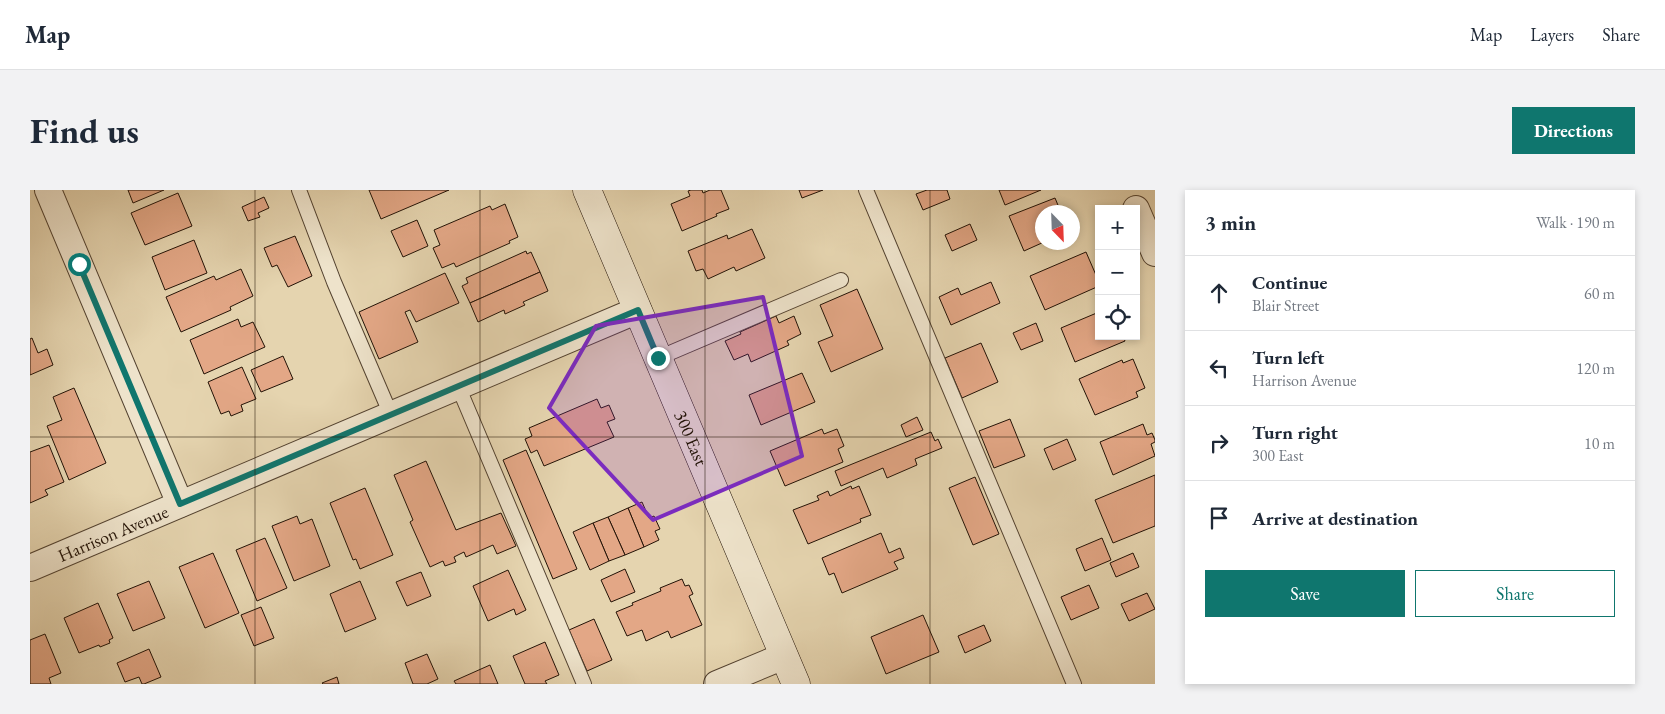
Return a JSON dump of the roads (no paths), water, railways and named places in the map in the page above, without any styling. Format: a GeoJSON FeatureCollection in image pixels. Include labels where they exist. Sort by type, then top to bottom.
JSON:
{"type":"FeatureCollection","features":[{"type":"Feature","properties":{"kind":"street"},"geometry":{"type":"LineString","coordinates":[[48,190],[180,504]]}},
{"type":"Feature","properties":{"kind":"street","name":"300 East"},"geometry":{"type":"LineString","coordinates":[[587,190],[796,684]]}},
{"type":"Feature","properties":{"kind":"street"},"geometry":{"type":"LineString","coordinates":[[1128,190],[1134,205]]}},
{"type":"Feature","properties":{"kind":"street"},"geometry":{"type":"LineString","coordinates":[[1140,218],[1155,253]]}},
{"type":"Feature","properties":{"kind":"street","name":"Harrison Avenue"},"geometry":{"type":"LineString","coordinates":[[30,568],[638,310]]}},
{"type":"Feature","properties":{"kind":"street"},"geometry":{"type":"LineString","coordinates":[[717,684],[784,656]]}},
{"type":"Feature","properties":{"kind":"lane"},"geometry":{"type":"LineString","coordinates":[[300,190],[334,282],[391,415]]}},
{"type":"Feature","properties":{"kind":"lane"},"geometry":{"type":"LineString","coordinates":[[866,190],[1074,684]]}},
{"type":"Feature","properties":{"kind":"lane"},"geometry":{"type":"LineString","coordinates":[[658,358],[841,280]]}},
{"type":"Feature","properties":{"kind":"lane"},"geometry":{"type":"LineString","coordinates":[[458,386],[584,684]]}}]}
